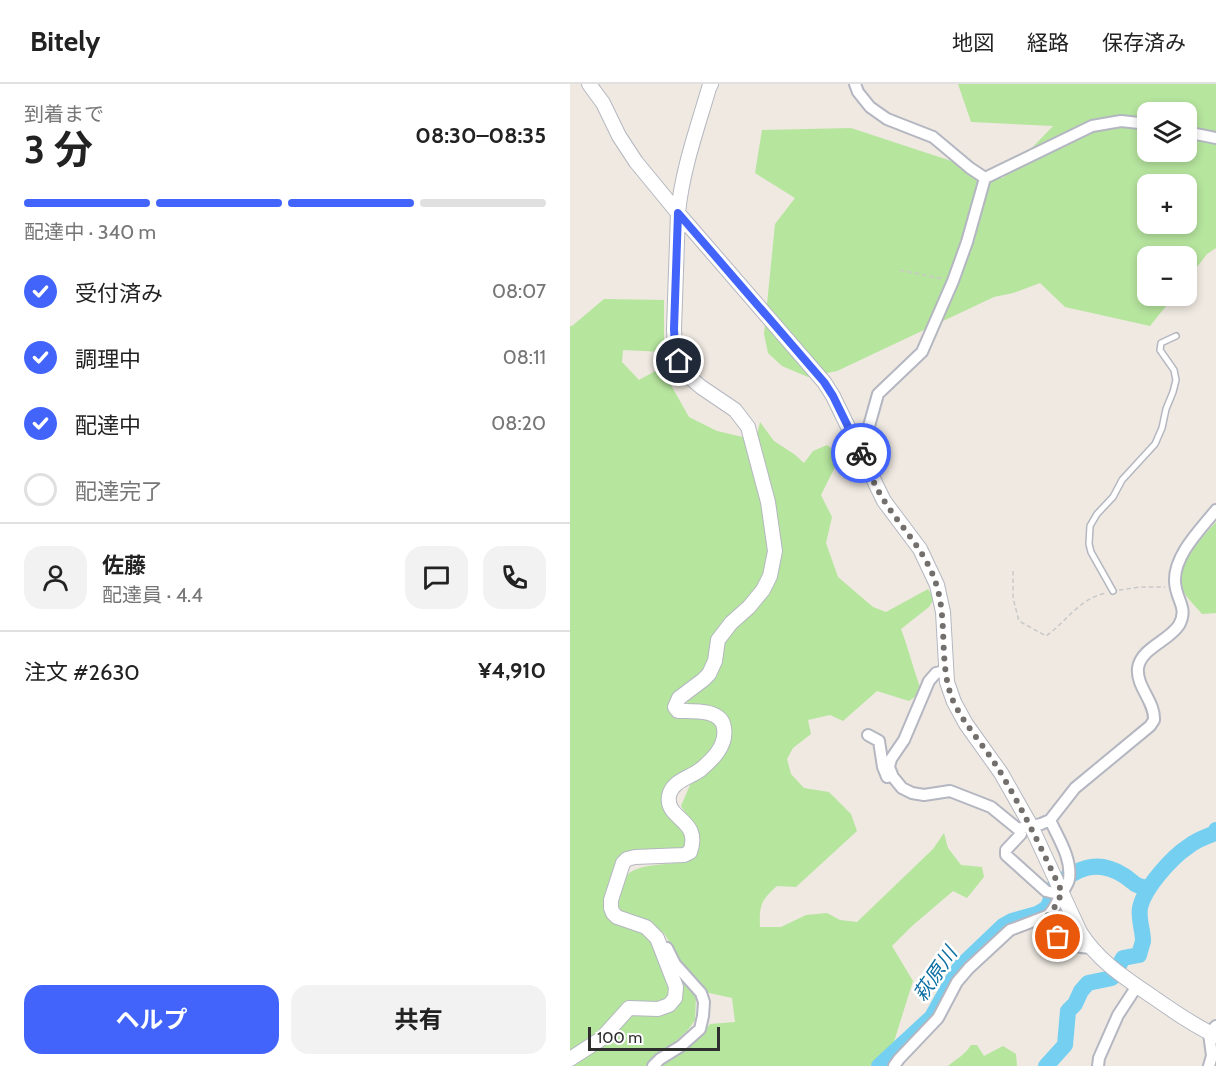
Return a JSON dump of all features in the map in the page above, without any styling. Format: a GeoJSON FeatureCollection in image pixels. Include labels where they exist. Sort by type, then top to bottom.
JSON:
{"type":"FeatureCollection","features":[{"type":"Feature","properties":{"kind":"main road"},"geometry":{"type":"LineString","coordinates":[[589,84],[603,103],[619,136],[636,162],[824,382],[833,396],[884,501],[920,549],[937,585],[943,612],[947,682],[954,702],[966,724],[1001,773],[1026,827],[1051,870],[1056,892],[1089,947],[1112,969],[1192,1025],[1214,1032]]}},
{"type":"Feature","properties":{"kind":"main road"},"geometry":{"type":"LineString","coordinates":[[570,1059],[602,1039],[629,1008],[658,1009],[669,1005],[675,998],[676,987],[657,938],[646,927],[613,913],[610,908],[611,900],[623,863],[627,859],[684,855],[690,852],[693,838],[689,827],[669,806],[669,796],[677,784],[699,770],[719,751],[725,735],[724,723],[714,714],[678,711],[675,707],[679,698],[709,674],[715,661],[718,640],[763,590],[770,576],[775,551],[768,502],[748,427],[735,410],[687,375],[679,361],[675,347],[679,197],[691,148],[711,84]]}},
{"type":"Feature","properties":{"kind":"street"},"geometry":{"type":"LineString","coordinates":[[855,84],[858,92],[870,107],[887,119],[933,137],[985,178]]}},
{"type":"Feature","properties":{"kind":"street"},"geometry":{"type":"LineString","coordinates":[[859,449],[864,444],[878,394],[922,352],[953,281],[985,178],[1092,126],[1121,121],[1137,123]]}},
{"type":"Feature","properties":{"kind":"street"},"geometry":{"type":"LineString","coordinates":[[1197,134],[1216,138]]}},
{"type":"Feature","properties":{"kind":"street"},"geometry":{"type":"LineString","coordinates":[[946,671],[936,673],[929,681],[904,740],[891,759],[889,767],[893,777],[902,788],[912,793],[924,795],[950,791],[991,807],[1013,826],[1026,827],[1050,820],[1075,788],[1150,726],[1154,720],[1153,708],[1140,683],[1139,664],[1149,651],[1174,632],[1183,617],[1183,609],[1174,579],[1178,566],[1186,547],[1216,510]]}},
{"type":"Feature","properties":{"kind":"street"},"geometry":{"type":"LineString","coordinates":[[868,735],[879,741],[887,779],[900,790],[902,788]]}},
{"type":"Feature","properties":{"kind":"street"},"geometry":{"type":"LineString","coordinates":[[1050,820],[1066,853],[1068,863],[1069,878],[1066,887],[1056,892]]}},
{"type":"Feature","properties":{"kind":"street"},"geometry":{"type":"LineString","coordinates":[[1026,827],[1006,850],[1006,855],[1056,892]]}},
{"type":"Feature","properties":{"kind":"street"},"geometry":{"type":"LineString","coordinates":[[894,1066],[938,1018],[957,982],[969,968],[1010,930],[1052,912],[1056,892]]}},
{"type":"Feature","properties":{"kind":"street"},"geometry":{"type":"LineString","coordinates":[[1047,916],[1058,937],[1084,948],[1089,947]]}},
{"type":"Feature","properties":{"kind":"street"},"geometry":{"type":"LineString","coordinates":[[653,1066],[700,1029],[704,1002],[700,993],[675,964],[661,936],[657,938]]}},
{"type":"Feature","properties":{"kind":"street"},"geometry":{"type":"LineString","coordinates":[[1098,1066],[1118,1015],[1137,986]]}},
{"type":"Feature","properties":{"kind":"street"},"geometry":{"type":"LineString","coordinates":[[1209,1066],[1214,1032]]}},
{"type":"Feature","properties":{"kind":"lane"},"geometry":{"type":"LineString","coordinates":[[1113,591],[1091,552],[1090,526],[1122,480],[1155,444],[1176,380],[1174,370],[1160,350],[1161,343],[1176,336]]}},
{"type":"Feature","properties":{"kind":"path"},"geometry":{"type":"LineString","coordinates":[[900,270],[953,281]]}},
{"type":"Feature","properties":{"kind":"path"},"geometry":{"type":"LineString","coordinates":[[1013,571],[1013,597],[1019,621],[1046,636],[1091,598],[1113,591],[1140,587],[1175,587]]}},
{"type":"Feature","properties":{"kind":"green space"},"geometry":{"type":"Polygon","coordinates":[[[958,84],[1216,84],[1216,248],[1207,254],[1197,267],[1197,246],[1137,246],[1137,306],[1166,306],[1150,326],[1065,307],[1040,283],[994,297],[837,371],[808,377],[782,366],[768,353],[764,334],[775,224],[795,198],[755,173],[762,130],[851,128],[1003,178],[1053,126],[971,122],[958,84]]]}},
{"type":"Feature","properties":{"kind":"green space"},"geometry":{"type":"Polygon","coordinates":[[[604,299],[664,300],[664,352],[623,350],[622,362],[639,380],[668,364],[667,378],[689,417],[717,431],[747,438],[764,503],[771,551],[766,574],[710,666],[671,707],[713,717],[720,724],[716,749],[669,788],[687,829],[688,849],[635,853],[607,899],[627,923],[654,940],[673,987],[667,1003],[639,1004],[599,1036],[570,1055],[570,326],[604,299]]]}},
{"type":"Feature","properties":{"kind":"green space"},"geometry":{"type":"Polygon","coordinates":[[[760,422],[774,441],[804,463],[813,451],[827,445],[835,451],[835,467],[821,495],[832,517],[826,543],[838,577],[873,607],[886,612],[928,589],[934,599],[929,607],[901,629],[922,692],[909,701],[877,691],[843,721],[830,715],[808,720],[811,734],[793,748],[787,759],[791,774],[804,788],[829,792],[851,814],[857,831],[796,887],[777,886],[762,904],[760,927],[781,927],[806,915],[827,913],[840,920],[857,922],[933,849],[944,833],[948,848],[961,865],[982,867],[984,877],[967,898],[953,891],[892,946],[913,981],[892,1048],[870,1066],[662,1066],[710,1024],[735,1022],[732,998],[705,992],[678,957],[664,933],[617,912],[619,888],[629,873],[647,866],[686,861],[697,831],[681,806],[693,778],[723,752],[723,715],[686,705],[688,698],[722,640],[776,571],[756,439],[760,422]]]}},
{"type":"Feature","properties":{"kind":"green space"},"geometry":{"type":"Polygon","coordinates":[[[1216,522],[1216,613],[1202,614],[1183,591],[1180,582],[1181,573],[1184,563],[1196,545],[1216,522]]]}},
{"type":"Feature","properties":{"kind":"green space"},"geometry":{"type":"Polygon","coordinates":[[[677,978],[685,980],[696,997],[695,1020],[688,1030],[649,1066],[570,1066],[601,1047],[626,1020],[636,1014],[659,1015],[676,1010],[680,1001],[677,978]]]}},
{"type":"Feature","properties":{"kind":"green space"},"geometry":{"type":"Polygon","coordinates":[[[971,1045],[977,1045],[984,1056],[1003,1046],[1016,1054],[1017,1066],[948,1066],[971,1045]]]}},
{"type":"Feature","properties":{"kind":"waterway","name":"萩原川"},"geometry":{"type":"LineString","coordinates":[[1046,1066],[1065,1045],[1068,1011],[1075,1004],[1081,991],[1088,983],[1112,978],[1123,958],[1139,955],[1143,941],[1140,908],[1153,882],[1182,851],[1215,833],[1216,830]]}},
{"type":"Feature","properties":{"kind":"waterway","name":"萩原川"},"geometry":{"type":"LineString","coordinates":[[879,1066],[932,1017],[960,967],[1003,926],[1047,908],[1053,888],[1069,876],[1086,868],[1104,867],[1123,875],[1137,885],[1148,888]]}},
{"type":"Feature","properties":{"kind":"way so far"},"geometry":{"type":"LineString","coordinates":[[861,453],[884,501],[920,549],[937,585],[943,612],[947,682],[954,702],[966,724],[1001,773],[1031,826],[1060,888],[1062,893],[1052,912],[1047,916],[1058,937]]}},
{"type":"Feature","properties":{"kind":"route"},"geometry":{"type":"LineString","coordinates":[[679,361],[674,329],[678,213],[824,382],[861,453]]}}]}
